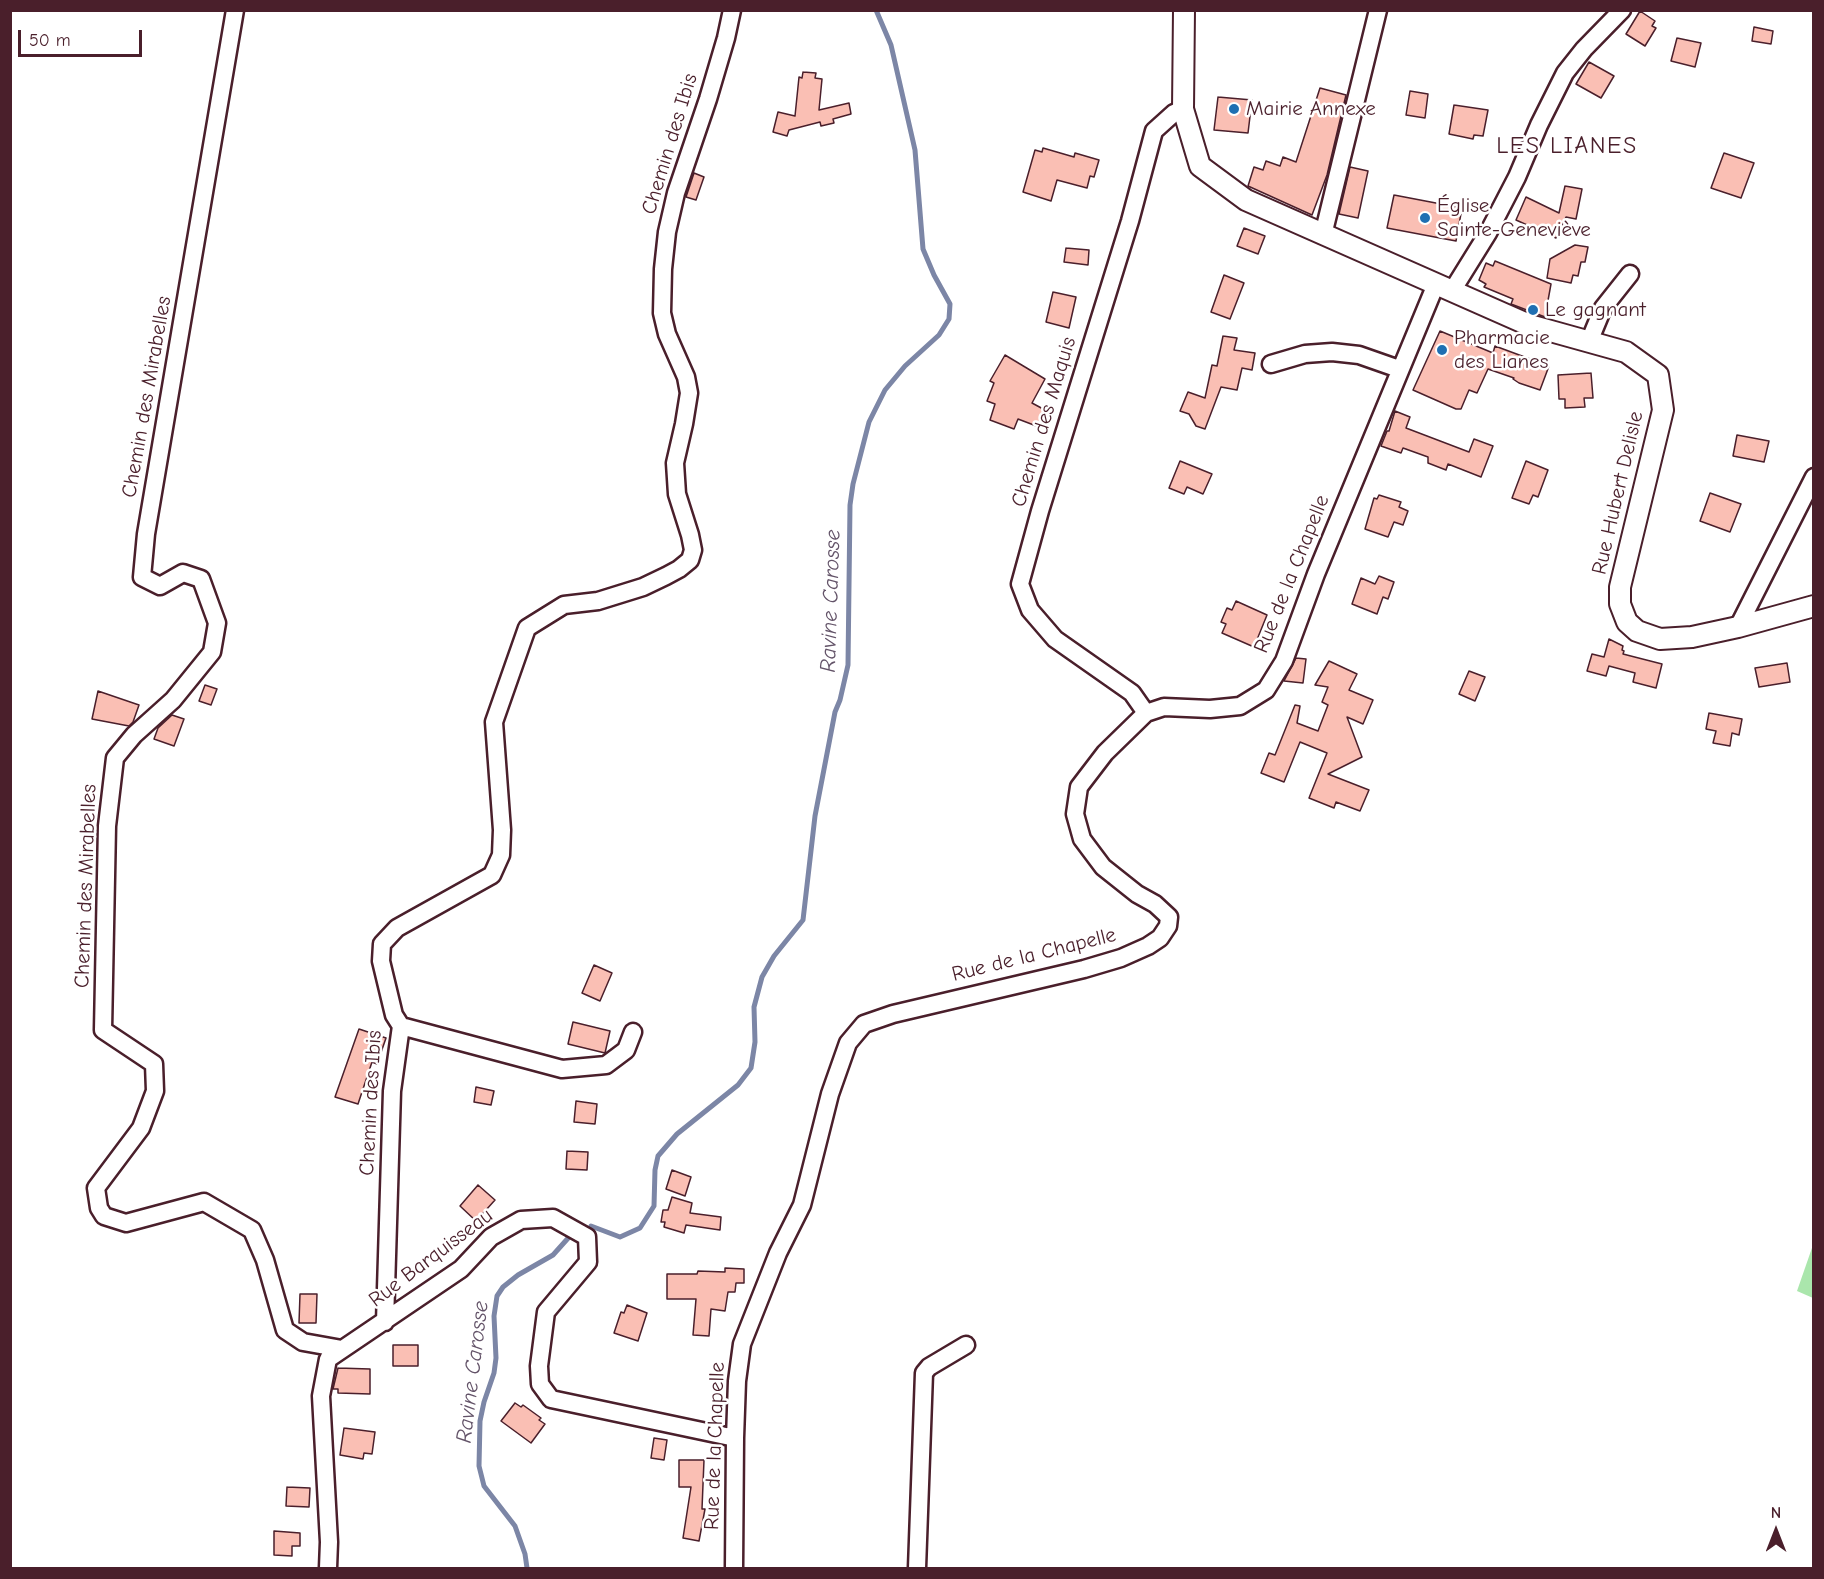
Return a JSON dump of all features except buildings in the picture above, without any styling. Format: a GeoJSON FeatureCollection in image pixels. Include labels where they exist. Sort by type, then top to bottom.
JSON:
{"type":"FeatureCollection","features":[{"type":"Feature","properties":{"kind":"main road","name":"Rue Hubert Delisle"},"geometry":{"type":"LineString","coordinates":[[1184,10],[1183,110],[1200,166],[1246,200],[1529,325],[1626,352],[1658,375],[1663,410],[1620,587],[1620,604],[1627,622],[1638,631],[1660,639],[1692,637],[1814,606]]}},
{"type":"Feature","properties":{"kind":"street","name":"Chemin des Mirabelles"},"geometry":{"type":"LineString","coordinates":[[234,10],[146,534],[142,577],[160,586],[183,573],[201,579],[216,623],[212,652],[173,700],[134,735],[115,758],[106,826],[104,1030],[154,1064],[155,1090],[141,1128],[96,1188],[99,1208],[104,1216],[126,1223],[204,1202],[252,1230],[265,1260],[285,1330],[303,1342],[342,1349]]}},
{"type":"Feature","properties":{"kind":"street","name":"Chemin des Ibis"},"geometry":{"type":"LineString","coordinates":[[385,1322],[392,1091],[401,1026],[394,1015],[381,961],[382,944],[397,928],[492,875],[501,855],[502,830],[494,722],[527,628],[564,605],[598,601],[643,587],[679,569],[690,560],[693,550],[677,494],[675,463],[689,393],[686,377],[667,334],[662,313],[663,269],[667,231],[676,193],[708,99],[732,10]]}},
{"type":"Feature","properties":{"kind":"street"},"geometry":{"type":"LineString","coordinates":[[1323,235],[1378,10]]}},
{"type":"Feature","properties":{"kind":"street","name":"Rue de la Chapelle"},"geometry":{"type":"LineString","coordinates":[[734,1569],[737,1381],[742,1344],[778,1253],[802,1205],[830,1094],[848,1043],[864,1024],[893,1014],[1084,969],[1121,958],[1160,938],[1168,926],[1168,917],[1155,904],[1137,894],[1103,867],[1082,839],[1075,814],[1079,787],[1105,753],[1146,713],[1164,707],[1210,709],[1240,706],[1266,690],[1284,661],[1316,574],[1399,369],[1444,287],[1488,233],[1517,177],[1539,125],[1565,73],[1584,49],[1622,10]]}},
{"type":"Feature","properties":{"kind":"street","name":"Chemin des Maquis"},"geometry":{"type":"LineString","coordinates":[[1146,713],[1132,693],[1055,639],[1030,610],[1020,584],[1040,511],[1130,221],[1154,131],[1174,113],[1183,110]]}},
{"type":"Feature","properties":{"kind":"street"},"geometry":{"type":"LineString","coordinates":[[1588,342],[1603,308],[1630,274]]}},
{"type":"Feature","properties":{"kind":"street"},"geometry":{"type":"LineString","coordinates":[[1271,364],[1305,354],[1332,352],[1359,355],[1399,369]]}},
{"type":"Feature","properties":{"kind":"street"},"geometry":{"type":"LineString","coordinates":[[1738,627],[1814,477]]}},
{"type":"Feature","properties":{"kind":"street"},"geometry":{"type":"LineString","coordinates":[[401,1026],[562,1069],[606,1065],[626,1050],[633,1032]]}},
{"type":"Feature","properties":{"kind":"street","name":"Rue Barquisseau"},"geometry":{"type":"LineString","coordinates":[[328,1569],[329,1542],[321,1396],[327,1359],[461,1269],[490,1237],[521,1220],[553,1218],[587,1237],[588,1262],[546,1312],[539,1366],[540,1384],[551,1399],[735,1438]]}},
{"type":"Feature","properties":{"kind":"street"},"geometry":{"type":"LineString","coordinates":[[917,1569],[924,1373],[929,1367],[966,1345]]}},
{"type":"Feature","properties":{"kind":"green space"},"geometry":{"type":"Polygon","coordinates":[[[1813,1245],[1813,1298],[1797,1291],[1813,1245]]]}},
{"type":"Feature","properties":{"kind":"waterway","name":"Ravine Carosse"},"geometry":{"type":"LineString","coordinates":[[591,1226],[620,1237],[640,1228],[654,1206],[655,1170],[658,1156],[677,1134],[738,1085],[751,1068],[755,1042],[754,1007],[762,977],[774,956],[803,920],[815,816],[835,712],[848,665],[850,505],[869,422],[885,390],[905,366],[939,335],[949,319],[950,304],[923,249],[915,150],[891,45],[876,10]]}},
{"type":"Feature","properties":{"kind":"waterway","name":"Ravine Carosse"},"geometry":{"type":"LineString","coordinates":[[527,1568],[525,1554],[515,1526],[484,1486],[479,1466],[480,1421],[494,1373],[496,1358],[494,1316],[497,1296],[503,1287],[518,1275],[553,1255],[570,1236]]}},
{"type":"Feature","properties":{"kind":"place","name":"Mairie Annexe"},"geometry":{"type":"Point","coordinates":[1234,109]}},
{"type":"Feature","properties":{"kind":"place","name":"Église Sainte-Geneviève"},"geometry":{"type":"Point","coordinates":[1425,218]}},
{"type":"Feature","properties":{"kind":"place","name":"Le gagnant"},"geometry":{"type":"Point","coordinates":[1533,310]}},
{"type":"Feature","properties":{"kind":"place","name":"Pharmacie des Lianes"},"geometry":{"type":"Point","coordinates":[1442,350]}},
{"type":"Feature","properties":{"kind":"district","name":"LES LIANES"},"geometry":{"type":"Point","coordinates":[1567,146]}}]}
